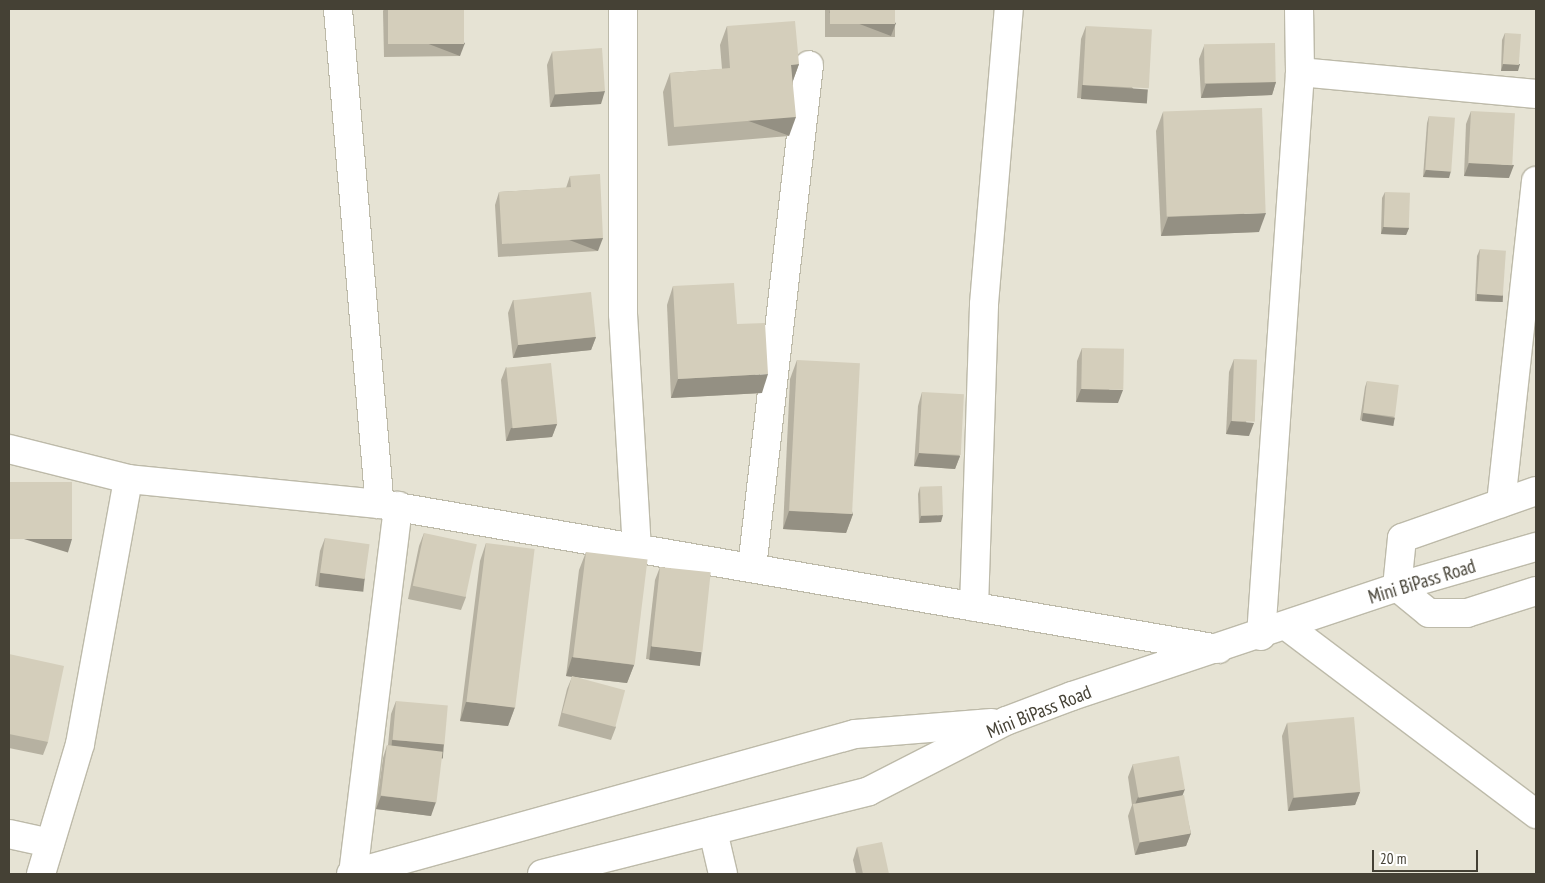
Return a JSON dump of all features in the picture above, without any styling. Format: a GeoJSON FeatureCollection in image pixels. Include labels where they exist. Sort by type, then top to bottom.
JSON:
{"type":"FeatureCollection","features":[{"type":"Feature","properties":{"kind":"street"},"geometry":{"type":"LineString","coordinates":[[338,9],[389,505],[352,874],[855,734],[1006,722]]}},
{"type":"Feature","properties":{"kind":"street"},"geometry":{"type":"LineString","coordinates":[[624,9],[623,314],[637,548]]}},
{"type":"Feature","properties":{"kind":"street"},"geometry":{"type":"LineString","coordinates":[[974,606],[984,304],[1008,9]]}},
{"type":"Feature","properties":{"kind":"street"},"geometry":{"type":"LineString","coordinates":[[1261,636],[1300,72],[1300,9]]}},
{"type":"Feature","properties":{"kind":"street"},"geometry":{"type":"LineString","coordinates":[[752,568],[809,64]]}},
{"type":"Feature","properties":{"kind":"street"},"geometry":{"type":"LineString","coordinates":[[1300,72],[1536,94]]}},
{"type":"Feature","properties":{"kind":"street"},"geometry":{"type":"LineString","coordinates":[[1501,503],[1536,181]]}},
{"type":"Feature","properties":{"kind":"street"},"geometry":{"type":"LineString","coordinates":[[9,449],[128,479],[389,505],[1219,649]]}},
{"type":"Feature","properties":{"kind":"street"},"geometry":{"type":"LineString","coordinates":[[41,874],[80,744],[128,479]]}},
{"type":"Feature","properties":{"kind":"street"},"geometry":{"type":"LineString","coordinates":[[1536,491],[1402,538],[1397,587],[1429,613],[1466,613],[1536,591]]}},
{"type":"Feature","properties":{"kind":"street","name":"Mini BiPass Road"},"geometry":{"type":"LineString","coordinates":[[542,874],[869,792],[1006,722],[1288,627],[1397,587],[1536,547]]}},
{"type":"Feature","properties":{"kind":"street"},"geometry":{"type":"LineString","coordinates":[[1288,627],[1536,814]]}},
{"type":"Feature","properties":{"kind":"street"},"geometry":{"type":"LineString","coordinates":[[713,831],[723,874]]}},
{"type":"Feature","properties":{"kind":"street"},"geometry":{"type":"LineString","coordinates":[[9,834],[50,843]]}},
{"type":"Feature","properties":{"kind":"shaded area"},"geometry":{"type":"Polygon","coordinates":[[[9,9],[1536,9],[1536,874],[9,874],[9,9]]]}},
{"type":"Feature","properties":{"kind":"building"},"geometry":{"type":"Polygon","coordinates":[[[388,9],[464,9],[464,44],[388,44],[388,9]]]}},
{"type":"Feature","properties":{"kind":"building"},"geometry":{"type":"Polygon","coordinates":[[[830,9],[895,9],[895,24],[830,24],[830,9]]]}},
{"type":"Feature","properties":{"kind":"building"},"geometry":{"type":"Polygon","coordinates":[[[795,21],[799,64],[791,65],[796,117],[674,127],[670,73],[730,68],[727,26],[795,21]]]}},
{"type":"Feature","properties":{"kind":"building"},"geometry":{"type":"Polygon","coordinates":[[[1086,26],[1152,29],[1149,88],[1083,85],[1086,26]]]}},
{"type":"Feature","properties":{"kind":"building"},"geometry":{"type":"Polygon","coordinates":[[[1505,33],[1521,34],[1519,65],[1503,64],[1505,33]]]}},
{"type":"Feature","properties":{"kind":"building"},"geometry":{"type":"Polygon","coordinates":[[[1275,43],[1276,82],[1205,83],[1204,44],[1275,43]]]}},
{"type":"Feature","properties":{"kind":"building"},"geometry":{"type":"Polygon","coordinates":[[[602,48],[605,91],[555,94],[552,51],[602,48]]]}},
{"type":"Feature","properties":{"kind":"building"},"geometry":{"type":"Polygon","coordinates":[[[1262,108],[1266,213],[1167,216],[1163,111],[1262,108]]]}},
{"type":"Feature","properties":{"kind":"building"},"geometry":{"type":"Polygon","coordinates":[[[1471,111],[1515,113],[1512,165],[1468,163],[1471,111]]]}},
{"type":"Feature","properties":{"kind":"building"},"geometry":{"type":"Polygon","coordinates":[[[1429,116],[1455,118],[1451,172],[1425,170],[1429,116]]]}},
{"type":"Feature","properties":{"kind":"building"},"geometry":{"type":"Polygon","coordinates":[[[600,174],[603,238],[502,244],[499,192],[571,187],[570,176],[600,174]]]}},
{"type":"Feature","properties":{"kind":"building"},"geometry":{"type":"Polygon","coordinates":[[[1385,192],[1410,193],[1409,228],[1384,227],[1385,192]]]}},
{"type":"Feature","properties":{"kind":"building"},"geometry":{"type":"Polygon","coordinates":[[[1480,249],[1506,251],[1503,296],[1477,294],[1480,249]]]}},
{"type":"Feature","properties":{"kind":"building"},"geometry":{"type":"Polygon","coordinates":[[[734,283],[737,324],[765,323],[768,374],[678,379],[673,286],[734,283]]]}},
{"type":"Feature","properties":{"kind":"building"},"geometry":{"type":"Polygon","coordinates":[[[591,292],[596,337],[518,345],[513,300],[591,292]]]}},
{"type":"Feature","properties":{"kind":"building"},"geometry":{"type":"Polygon","coordinates":[[[1082,348],[1124,349],[1123,390],[1081,389],[1082,348]]]}},
{"type":"Feature","properties":{"kind":"building"},"geometry":{"type":"Polygon","coordinates":[[[1234,359],[1257,360],[1255,422],[1232,421],[1234,359]]]}},
{"type":"Feature","properties":{"kind":"building"},"geometry":{"type":"Polygon","coordinates":[[[797,360],[860,363],[852,514],[789,511],[797,360]]]}},
{"type":"Feature","properties":{"kind":"building"},"geometry":{"type":"Polygon","coordinates":[[[551,363],[557,424],[513,428],[506,368],[551,363]]]}},
{"type":"Feature","properties":{"kind":"building"},"geometry":{"type":"Polygon","coordinates":[[[1367,381],[1399,385],[1395,417],[1363,413],[1367,381]]]}},
{"type":"Feature","properties":{"kind":"building"},"geometry":{"type":"Polygon","coordinates":[[[922,392],[964,394],[961,455],[919,453],[922,392]]]}},
{"type":"Feature","properties":{"kind":"building"},"geometry":{"type":"Polygon","coordinates":[[[9,482],[72,482],[72,539],[9,539],[9,482]]]}},
{"type":"Feature","properties":{"kind":"building"},"geometry":{"type":"Polygon","coordinates":[[[942,486],[943,515],[921,516],[920,487],[942,486]]]}},
{"type":"Feature","properties":{"kind":"building"},"geometry":{"type":"Polygon","coordinates":[[[424,533],[477,544],[466,597],[413,586],[424,533]]]}},
{"type":"Feature","properties":{"kind":"building"},"geometry":{"type":"Polygon","coordinates":[[[325,538],[370,544],[365,579],[320,573],[325,538]]]}},
{"type":"Feature","properties":{"kind":"building"},"geometry":{"type":"Polygon","coordinates":[[[486,543],[535,549],[515,708],[467,702],[486,543]]]}},
{"type":"Feature","properties":{"kind":"building"},"geometry":{"type":"Polygon","coordinates":[[[586,552],[648,560],[635,665],[573,657],[586,552]]]}},
{"type":"Feature","properties":{"kind":"building"},"geometry":{"type":"Polygon","coordinates":[[[660,567],[711,572],[702,652],[652,647],[660,567]]]}},
{"type":"Feature","properties":{"kind":"building"},"geometry":{"type":"Polygon","coordinates":[[[9,654],[64,666],[48,742],[9,734],[9,654]]]}},
{"type":"Feature","properties":{"kind":"building"},"geometry":{"type":"Polygon","coordinates":[[[572,676],[625,690],[615,727],[562,713],[572,676]]]}},
{"type":"Feature","properties":{"kind":"building"},"geometry":{"type":"Polygon","coordinates":[[[396,701],[448,706],[444,744],[393,740],[396,701]]]}},
{"type":"Feature","properties":{"kind":"building"},"geometry":{"type":"Polygon","coordinates":[[[1354,717],[1361,792],[1294,798],[1287,723],[1354,717]]]}},
{"type":"Feature","properties":{"kind":"building"},"geometry":{"type":"Polygon","coordinates":[[[387,745],[443,752],[436,802],[381,796],[387,745]]]}},
{"type":"Feature","properties":{"kind":"building"},"geometry":{"type":"Polygon","coordinates":[[[1179,756],[1185,789],[1139,798],[1133,764],[1179,756]]]}},
{"type":"Feature","properties":{"kind":"building"},"geometry":{"type":"Polygon","coordinates":[[[1184,795],[1191,833],[1140,842],[1133,804],[1184,795]]]}},
{"type":"Feature","properties":{"kind":"building"},"geometry":{"type":"Polygon","coordinates":[[[882,842],[889,874],[863,874],[857,847],[882,842]]]}}]}
